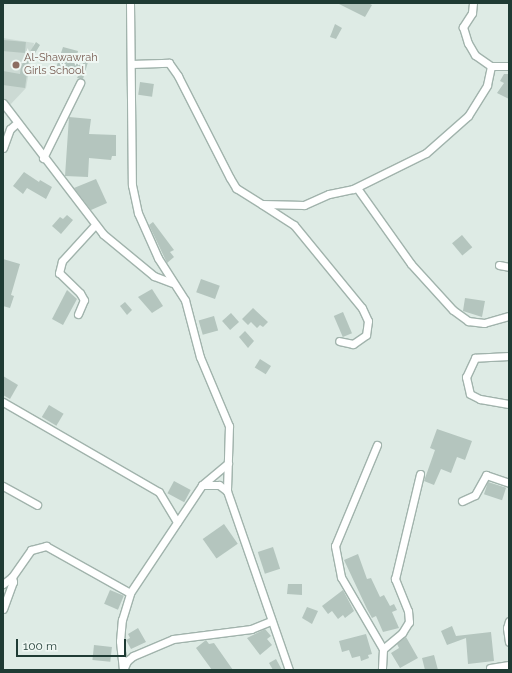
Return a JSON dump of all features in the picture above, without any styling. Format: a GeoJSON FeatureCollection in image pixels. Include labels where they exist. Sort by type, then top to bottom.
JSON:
{"type":"FeatureCollection","features":[{"type":"Feature","properties":{"kind":"street"},"geometry":{"type":"LineString","coordinates":[[130,3],[132,185],[138,214],[151,244],[168,271],[172,283],[185,300],[200,357],[229,426],[227,491],[289,670]]}},
{"type":"Feature","properties":{"kind":"street"},"geometry":{"type":"LineString","coordinates":[[473,3],[472,13],[463,27],[468,43],[475,55],[491,66],[509,66]]}},
{"type":"Feature","properties":{"kind":"street"},"geometry":{"type":"LineString","coordinates":[[131,64],[169,63],[178,76],[236,188],[294,224],[362,308],[368,321],[366,335],[353,344],[339,341]]}},
{"type":"Feature","properties":{"kind":"street"},"geometry":{"type":"LineString","coordinates":[[262,204],[304,204],[329,194],[357,188],[426,153],[448,136],[480,99],[487,85],[491,66]]}},
{"type":"Feature","properties":{"kind":"street"},"geometry":{"type":"LineString","coordinates":[[43,158],[80,83]]}},
{"type":"Feature","properties":{"kind":"street"},"geometry":{"type":"LineString","coordinates":[[3,103],[43,158],[103,234],[154,276],[172,283]]}},
{"type":"Feature","properties":{"kind":"street"},"geometry":{"type":"LineString","coordinates":[[3,148],[10,129],[17,123]]}},
{"type":"Feature","properties":{"kind":"street"},"geometry":{"type":"LineString","coordinates":[[357,188],[411,264],[453,310],[468,321],[484,323],[509,316]]}},
{"type":"Feature","properties":{"kind":"street"},"geometry":{"type":"LineString","coordinates":[[78,314],[84,300],[80,293],[60,273],[62,261],[95,225]]}},
{"type":"Feature","properties":{"kind":"street"},"geometry":{"type":"LineString","coordinates":[[499,265],[509,267]]}},
{"type":"Feature","properties":{"kind":"street"},"geometry":{"type":"LineString","coordinates":[[509,356],[475,358],[466,377],[470,394],[480,399],[509,404]]}},
{"type":"Feature","properties":{"kind":"street"},"geometry":{"type":"LineString","coordinates":[[3,402],[159,492],[177,522]]}},
{"type":"Feature","properties":{"kind":"street"},"geometry":{"type":"LineString","coordinates":[[376,445],[335,546],[341,577],[383,649],[382,670]]}},
{"type":"Feature","properties":{"kind":"street"},"geometry":{"type":"LineString","coordinates":[[123,670],[120,634],[130,593],[202,485],[228,463]]}},
{"type":"Feature","properties":{"kind":"street"},"geometry":{"type":"LineString","coordinates":[[383,649],[402,633],[409,622],[408,611],[395,579],[420,474]]}},
{"type":"Feature","properties":{"kind":"street"},"geometry":{"type":"LineString","coordinates":[[462,501],[474,495],[486,475],[509,483]]}},
{"type":"Feature","properties":{"kind":"street"},"geometry":{"type":"LineString","coordinates":[[202,485],[219,485],[227,491]]}},
{"type":"Feature","properties":{"kind":"street"},"geometry":{"type":"LineString","coordinates":[[3,486],[37,505]]}},
{"type":"Feature","properties":{"kind":"street"},"geometry":{"type":"LineString","coordinates":[[3,584],[12,576],[31,550],[46,546],[130,593]]}},
{"type":"Feature","properties":{"kind":"street"},"geometry":{"type":"LineString","coordinates":[[3,609],[13,582],[12,576]]}},
{"type":"Feature","properties":{"kind":"street"},"geometry":{"type":"LineString","coordinates":[[123,670],[127,661],[133,656],[173,638],[251,629],[271,621]]}},
{"type":"Feature","properties":{"kind":"street"},"geometry":{"type":"LineString","coordinates":[[509,621],[507,628],[509,642]]}},
{"type":"Feature","properties":{"kind":"street"},"geometry":{"type":"LineString","coordinates":[[490,668],[509,665]]}},
{"type":"Feature","properties":{"kind":"shaded area","name":"Al-Shawawrah Girls School"},"geometry":{"type":"Polygon","coordinates":[[[3,38],[34,43],[26,88],[10,105],[3,97],[3,38]]]}},
{"type":"Feature","properties":{"kind":"building"},"geometry":{"type":"Polygon","coordinates":[[[337,3],[368,3],[372,5],[365,17],[337,3]]]}},
{"type":"Feature","properties":{"kind":"building"},"geometry":{"type":"Polygon","coordinates":[[[335,24],[342,28],[336,39],[330,37],[335,24]]]}},
{"type":"Feature","properties":{"kind":"building"},"geometry":{"type":"Polygon","coordinates":[[[3,40],[26,42],[25,53],[3,51],[3,40]]]}},
{"type":"Feature","properties":{"kind":"building"},"geometry":{"type":"Polygon","coordinates":[[[36,42],[40,45],[34,55],[30,52],[25,88],[3,85],[3,71],[20,74],[21,66],[36,42]]]}},
{"type":"Feature","properties":{"kind":"building"},"geometry":{"type":"Polygon","coordinates":[[[63,47],[78,51],[75,63],[82,66],[84,60],[88,62],[83,79],[77,78],[79,74],[56,68],[63,47]]]}},
{"type":"Feature","properties":{"kind":"building"},"geometry":{"type":"Polygon","coordinates":[[[504,74],[509,74],[509,99],[497,93],[504,83],[500,81],[504,74]]]}},
{"type":"Feature","properties":{"kind":"building"},"geometry":{"type":"Polygon","coordinates":[[[140,82],[154,84],[152,97],[138,95],[140,82]]]}},
{"type":"Feature","properties":{"kind":"building"},"geometry":{"type":"Polygon","coordinates":[[[69,117],[91,119],[89,134],[116,135],[116,156],[112,156],[111,160],[89,158],[88,177],[65,176],[69,117]]]}},
{"type":"Feature","properties":{"kind":"building"},"geometry":{"type":"Polygon","coordinates":[[[24,172],[39,182],[40,180],[52,187],[46,199],[27,188],[23,194],[13,186],[24,172]]]}},
{"type":"Feature","properties":{"kind":"building"},"geometry":{"type":"Polygon","coordinates":[[[96,179],[107,203],[91,210],[74,188],[96,179]]]}},
{"type":"Feature","properties":{"kind":"building"},"geometry":{"type":"Polygon","coordinates":[[[67,215],[73,220],[61,234],[52,226],[60,217],[63,219],[67,215]]]}},
{"type":"Feature","properties":{"kind":"building"},"geometry":{"type":"Polygon","coordinates":[[[153,222],[174,250],[170,252],[174,257],[167,263],[149,225],[153,222]]]}},
{"type":"Feature","properties":{"kind":"building"},"geometry":{"type":"Polygon","coordinates":[[[462,235],[472,247],[462,256],[452,243],[462,235]]]}},
{"type":"Feature","properties":{"kind":"building"},"geometry":{"type":"Polygon","coordinates":[[[3,259],[20,264],[11,295],[14,296],[10,308],[3,306],[3,259]]]}},
{"type":"Feature","properties":{"kind":"building"},"geometry":{"type":"Polygon","coordinates":[[[201,279],[220,286],[215,299],[196,292],[201,279]]]}},
{"type":"Feature","properties":{"kind":"building"},"geometry":{"type":"Polygon","coordinates":[[[152,289],[163,306],[152,313],[138,297],[152,289]]]}},
{"type":"Feature","properties":{"kind":"building"},"geometry":{"type":"Polygon","coordinates":[[[67,290],[77,299],[63,325],[52,319],[67,290]]]}},
{"type":"Feature","properties":{"kind":"building"},"geometry":{"type":"Polygon","coordinates":[[[465,298],[485,301],[482,317],[463,311],[465,298]]]}},
{"type":"Feature","properties":{"kind":"building"},"geometry":{"type":"Polygon","coordinates":[[[125,302],[132,310],[127,315],[120,306],[125,302]]]}},
{"type":"Feature","properties":{"kind":"building"},"geometry":{"type":"Polygon","coordinates":[[[253,308],[268,322],[263,327],[260,325],[257,328],[251,322],[248,325],[242,319],[253,308]]]}},
{"type":"Feature","properties":{"kind":"building"},"geometry":{"type":"Polygon","coordinates":[[[343,312],[352,333],[343,337],[334,316],[343,312]]]}},
{"type":"Feature","properties":{"kind":"building"},"geometry":{"type":"Polygon","coordinates":[[[231,313],[239,322],[230,330],[222,321],[231,313]]]}},
{"type":"Feature","properties":{"kind":"building"},"geometry":{"type":"Polygon","coordinates":[[[214,316],[218,330],[203,335],[199,320],[214,316]]]}},
{"type":"Feature","properties":{"kind":"building"},"geometry":{"type":"Polygon","coordinates":[[[245,331],[254,341],[248,348],[239,337],[245,331]]]}},
{"type":"Feature","properties":{"kind":"building"},"geometry":{"type":"Polygon","coordinates":[[[260,359],[271,366],[266,374],[255,367],[260,359]]]}},
{"type":"Feature","properties":{"kind":"building"},"geometry":{"type":"Polygon","coordinates":[[[3,376],[18,385],[10,399],[3,395],[3,376]]]}},
{"type":"Feature","properties":{"kind":"building"},"geometry":{"type":"Polygon","coordinates":[[[49,405],[64,414],[56,426],[42,417],[49,405]]]}},
{"type":"Feature","properties":{"kind":"building"},"geometry":{"type":"Polygon","coordinates":[[[437,429],[472,441],[465,460],[457,457],[451,473],[441,469],[434,485],[424,481],[435,450],[430,448],[437,429]]]}},
{"type":"Feature","properties":{"kind":"building"},"geometry":{"type":"Polygon","coordinates":[[[174,481],[191,490],[184,502],[167,493],[174,481]]]}},
{"type":"Feature","properties":{"kind":"building"},"geometry":{"type":"Polygon","coordinates":[[[488,482],[506,488],[502,500],[484,494],[488,482]]]}},
{"type":"Feature","properties":{"kind":"building"},"geometry":{"type":"Polygon","coordinates":[[[224,524],[238,544],[216,559],[203,539],[224,524]]]}},
{"type":"Feature","properties":{"kind":"building"},"geometry":{"type":"Polygon","coordinates":[[[273,547],[280,569],[265,574],[258,552],[273,547]]]}},
{"type":"Feature","properties":{"kind":"building"},"geometry":{"type":"Polygon","coordinates":[[[358,554],[367,579],[371,578],[380,597],[384,595],[390,606],[394,604],[397,610],[392,612],[399,628],[383,632],[376,616],[372,618],[367,609],[344,560],[358,554]]]}},
{"type":"Feature","properties":{"kind":"building"},"geometry":{"type":"Polygon","coordinates":[[[288,584],[302,584],[302,595],[287,594],[288,584]]]}},
{"type":"Feature","properties":{"kind":"building"},"geometry":{"type":"Polygon","coordinates":[[[110,590],[124,596],[118,610],[104,604],[110,590]]]}},
{"type":"Feature","properties":{"kind":"building"},"geometry":{"type":"Polygon","coordinates":[[[343,590],[354,611],[345,618],[343,615],[338,619],[332,611],[328,614],[322,606],[343,590]]]}},
{"type":"Feature","properties":{"kind":"building"},"geometry":{"type":"Polygon","coordinates":[[[307,607],[318,611],[312,624],[302,618],[307,607]]]}},
{"type":"Feature","properties":{"kind":"building"},"geometry":{"type":"Polygon","coordinates":[[[452,626],[456,636],[491,632],[494,661],[468,664],[466,638],[447,645],[441,631],[452,626]]]}},
{"type":"Feature","properties":{"kind":"building"},"geometry":{"type":"Polygon","coordinates":[[[138,628],[146,642],[131,649],[126,640],[130,638],[128,634],[138,628]]]}},
{"type":"Feature","properties":{"kind":"building"},"geometry":{"type":"Polygon","coordinates":[[[265,629],[271,636],[267,639],[272,645],[260,655],[247,638],[265,629]]]}},
{"type":"Feature","properties":{"kind":"building"},"geometry":{"type":"Polygon","coordinates":[[[366,634],[372,654],[368,655],[369,658],[361,661],[360,656],[352,658],[349,650],[342,652],[339,641],[366,634]]]}},
{"type":"Feature","properties":{"kind":"building"},"geometry":{"type":"Polygon","coordinates":[[[406,637],[418,658],[400,668],[391,653],[399,648],[397,644],[406,637]]]}},
{"type":"Feature","properties":{"kind":"building"},"geometry":{"type":"Polygon","coordinates":[[[206,640],[209,644],[214,643],[233,670],[212,670],[196,648],[206,640]]]}},
{"type":"Feature","properties":{"kind":"building"},"geometry":{"type":"Polygon","coordinates":[[[94,645],[112,647],[110,662],[92,660],[94,645]]]}},
{"type":"Feature","properties":{"kind":"building"},"geometry":{"type":"Polygon","coordinates":[[[434,655],[438,670],[425,670],[422,658],[434,655]]]}},
{"type":"Feature","properties":{"kind":"building"},"geometry":{"type":"Polygon","coordinates":[[[276,659],[282,670],[273,670],[269,663],[276,659]]]}},
{"type":"Feature","properties":{"kind":"place","name":"Al-Shawawrah Girls School"},"geometry":{"type":"Point","coordinates":[16,65]}}]}
